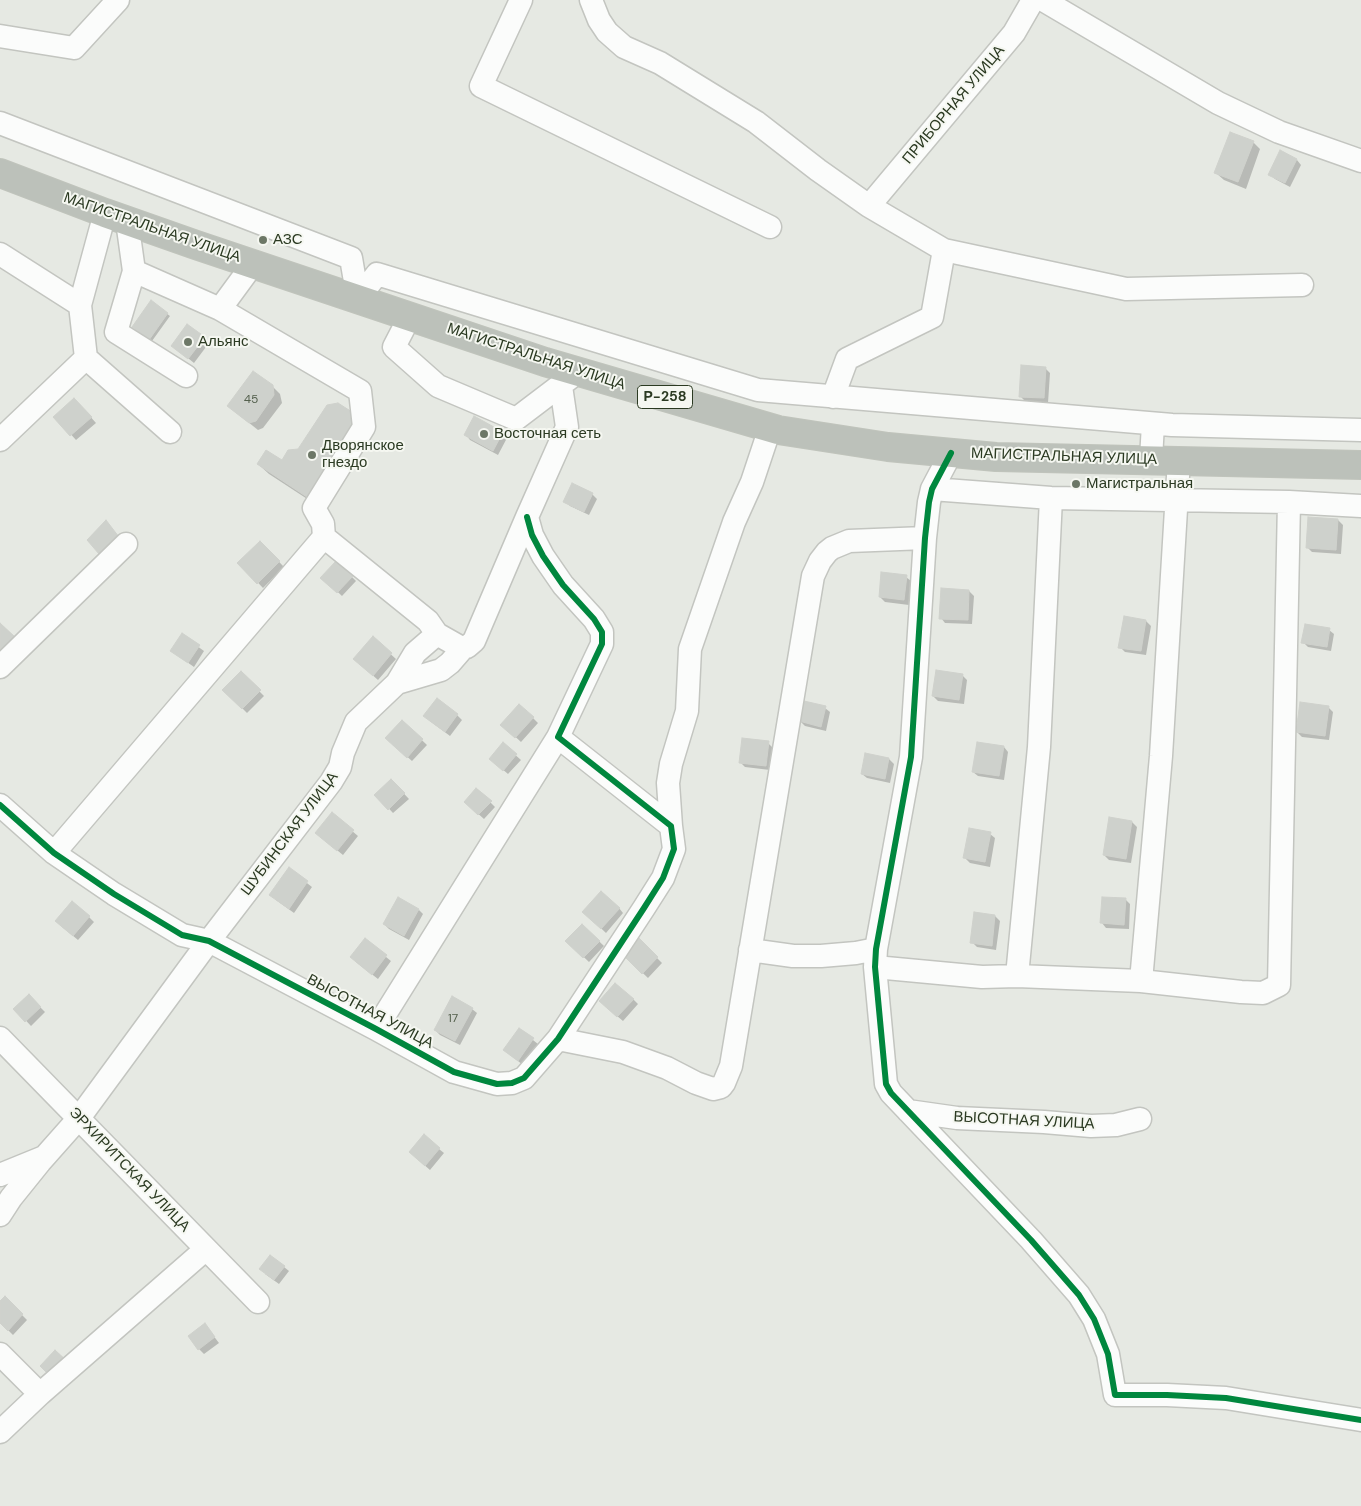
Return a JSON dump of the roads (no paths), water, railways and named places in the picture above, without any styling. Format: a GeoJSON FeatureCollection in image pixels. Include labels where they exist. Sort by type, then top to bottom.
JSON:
{"type":"FeatureCollection","features":[{"type":"Feature","properties":{"kind":"highway","name":"МАГИСТРАЛЬНАЯ УЛИЦА"},"geometry":{"type":"LineString","coordinates":[[0,172],[116,217],[410,316],[569,379],[770,428],[888,446],[996,457],[1361,465]]}},
{"type":"Feature","properties":{"kind":"street"},"geometry":{"type":"LineString","coordinates":[[0,36],[74,48],[118,0]]}},
{"type":"Feature","properties":{"kind":"street"},"geometry":{"type":"LineString","coordinates":[[521,0],[481,86],[770,227]]}},
{"type":"Feature","properties":{"kind":"street"},"geometry":{"type":"LineString","coordinates":[[591,0],[603,26],[624,47],[660,64],[756,122],[818,170],[869,206],[944,250],[1126,289],[1302,285]]}},
{"type":"Feature","properties":{"kind":"street","name":"ПРИБОРНАЯ УЛИЦА"},"geometry":{"type":"LineString","coordinates":[[869,206],[1014,33],[1033,0]]}},
{"type":"Feature","properties":{"kind":"street"},"geometry":{"type":"LineString","coordinates":[[1043,0],[1218,103],[1279,132],[1361,161]]}},
{"type":"Feature","properties":{"kind":"street"},"geometry":{"type":"LineString","coordinates":[[0,123],[352,258],[358,299]]}},
{"type":"Feature","properties":{"kind":"street"},"geometry":{"type":"LineString","coordinates":[[116,217],[134,271],[116,332],[186,376]]}},
{"type":"Feature","properties":{"kind":"street"},"geometry":{"type":"LineString","coordinates":[[116,217],[80,305],[86,358],[170,432]]}},
{"type":"Feature","properties":{"kind":"street"},"geometry":{"type":"LineString","coordinates":[[833,397],[847,358],[932,316],[944,250]]}},
{"type":"Feature","properties":{"kind":"street"},"geometry":{"type":"LineString","coordinates":[[0,254],[80,305]]}},
{"type":"Feature","properties":{"kind":"street"},"geometry":{"type":"LineString","coordinates":[[220,309],[253,264]]}},
{"type":"Feature","properties":{"kind":"street"},"geometry":{"type":"LineString","coordinates":[[54,853],[324,537],[323,524],[314,508],[364,427],[360,391],[220,309],[134,271]]}},
{"type":"Feature","properties":{"kind":"street"},"geometry":{"type":"LineString","coordinates":[[358,299],[377,274],[758,390],[1153,424],[1361,430]]}},
{"type":"Feature","properties":{"kind":"street"},"geometry":{"type":"LineString","coordinates":[[410,316],[394,347],[438,386],[516,419],[569,379]]}},
{"type":"Feature","properties":{"kind":"street"},"geometry":{"type":"LineString","coordinates":[[0,440],[86,358]]}},
{"type":"Feature","properties":{"kind":"street"},"geometry":{"type":"LineString","coordinates":[[396,684],[441,670],[463,648],[474,641],[526,517],[567,427],[569,379]]}},
{"type":"Feature","properties":{"kind":"street"},"geometry":{"type":"LineString","coordinates":[[1151,459],[1153,424]]}},
{"type":"Feature","properties":{"kind":"street"},"geometry":{"type":"LineString","coordinates":[[770,428],[752,482],[734,522],[690,649],[687,712],[671,764],[668,783],[674,849],[663,878],[558,1039],[624,1052],[667,1068],[696,1084],[713,1089],[721,1087],[731,1066],[813,576],[820,561],[827,552],[849,541],[925,538]]}},
{"type":"Feature","properties":{"kind":"street"},"geometry":{"type":"LineString","coordinates":[[951,453],[932,489],[925,538],[911,757],[876,958],[886,1084],[891,1093],[1031,1240],[1079,1295],[1094,1319],[1108,1354],[1114,1395],[1226,1398],[1361,1420]]}},
{"type":"Feature","properties":{"kind":"street"},"geometry":{"type":"LineString","coordinates":[[1141,981],[1161,756],[1178,460]]}},
{"type":"Feature","properties":{"kind":"street"},"geometry":{"type":"LineString","coordinates":[[932,489],[1051,498],[1289,502],[1361,506]]}},
{"type":"Feature","properties":{"kind":"street"},"geometry":{"type":"LineString","coordinates":[[1017,976],[1039,747],[1051,498]]}},
{"type":"Feature","properties":{"kind":"street"},"geometry":{"type":"LineString","coordinates":[[750,950],[793,956],[856,953],[982,977],[1017,976],[1141,981],[1263,993],[1279,985],[1289,502]]}},
{"type":"Feature","properties":{"kind":"street"},"geometry":{"type":"LineString","coordinates":[[376,1029],[558,738],[602,644],[602,632],[594,619],[563,585],[543,556],[526,517]]}},
{"type":"Feature","properties":{"kind":"street"},"geometry":{"type":"LineString","coordinates":[[324,537],[428,621],[437,634],[463,648]]}},
{"type":"Feature","properties":{"kind":"street"},"geometry":{"type":"LineString","coordinates":[[0,667],[126,544]]}},
{"type":"Feature","properties":{"kind":"street","name":"ШУБИНСКАЯ УЛИЦА"},"geometry":{"type":"LineString","coordinates":[[0,1215],[11,1198],[44,1157],[79,1118],[209,940],[331,782],[340,767],[343,754],[356,722],[396,684],[416,653],[437,634]]}},
{"type":"Feature","properties":{"kind":"street"},"geometry":{"type":"LineString","coordinates":[[558,738],[671,826]]}},
{"type":"Feature","properties":{"kind":"street","name":"ВЫСОТНАЯ УЛИЦА"},"geometry":{"type":"LineString","coordinates":[[0,804],[54,853],[114,894],[182,935],[209,940],[454,1072],[497,1084],[512,1083],[524,1078],[558,1039]]}},
{"type":"Feature","properties":{"kind":"street","name":"ЭРХИРИТСКАЯ УЛИЦА"},"geometry":{"type":"LineString","coordinates":[[0,1038],[258,1302]]}},
{"type":"Feature","properties":{"kind":"street","name":"ВЫСОТНАЯ УЛИЦА"},"geometry":{"type":"LineString","coordinates":[[908,1111],[956,1118],[1091,1126],[1116,1125],[1140,1118]]}},
{"type":"Feature","properties":{"kind":"street"},"geometry":{"type":"LineString","coordinates":[[0,1175],[44,1157]]}},
{"type":"Feature","properties":{"kind":"street"},"geometry":{"type":"LineString","coordinates":[[0,1432],[40,1394],[206,1249]]}},
{"type":"Feature","properties":{"kind":"street"},"geometry":{"type":"LineString","coordinates":[[0,1354],[40,1394]]}},
{"type":"Feature","properties":{"kind":"place","name":"АЗС"},"geometry":{"type":"Point","coordinates":[263,240]}},
{"type":"Feature","properties":{"kind":"place","name":"Альянс"},"geometry":{"type":"Point","coordinates":[188,342]}},
{"type":"Feature","properties":{"kind":"place","name":"Восточная сеть"},"geometry":{"type":"Point","coordinates":[484,434]}},
{"type":"Feature","properties":{"kind":"place","name":"Дворянское гнездо"},"geometry":{"type":"Point","coordinates":[312,455]}},
{"type":"Feature","properties":{"kind":"place","name":"Магистральная"},"geometry":{"type":"Point","coordinates":[1076,484]}}]}
